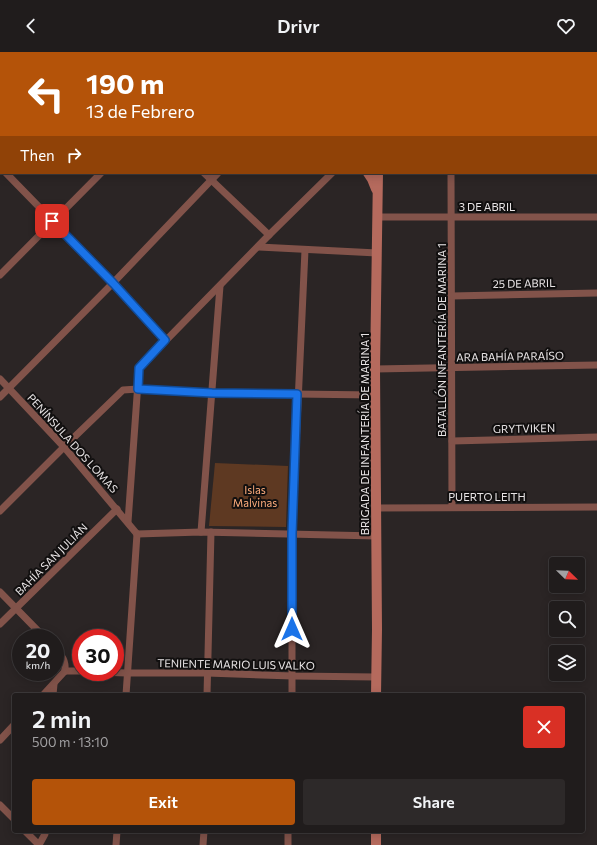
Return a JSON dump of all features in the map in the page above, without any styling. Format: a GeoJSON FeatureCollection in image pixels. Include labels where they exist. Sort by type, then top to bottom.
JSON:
{"type":"FeatureCollection","features":[{"type":"Feature","properties":{"kind":"street"},"geometry":{"type":"LineString","coordinates":[[7,174],[113,283],[165,340]]}},
{"type":"Feature","properties":{"kind":"street"},"geometry":{"type":"LineString","coordinates":[[0,275],[100,174]]}},
{"type":"Feature","properties":{"kind":"street"},"geometry":{"type":"LineString","coordinates":[[205,174],[269,235]]}},
{"type":"Feature","properties":{"kind":"street"},"geometry":{"type":"LineString","coordinates":[[0,397],[113,283],[217,174]]}},
{"type":"Feature","properties":{"kind":"street"},"geometry":{"type":"LineString","coordinates":[[128,522],[139,368],[165,340],[331,174]]}},
{"type":"Feature","properties":{"kind":"street"},"geometry":{"type":"LineString","coordinates":[[369,174],[372,179],[378,197]]}},
{"type":"Feature","properties":{"kind":"street","name":"BRIGADA DE INFANTERÍA DE MARINA 1"},"geometry":{"type":"LineString","coordinates":[[376,693],[377,508],[375,369],[378,253],[378,174]]}},
{"type":"Feature","properties":{"kind":"street","name":"BATALLÓN INFANTERÍA DE MARINA 1"},"geometry":{"type":"LineString","coordinates":[[451,174],[452,507]]}},
{"type":"Feature","properties":{"kind":"street","name":"3 DE ABRIL"},"geometry":{"type":"LineString","coordinates":[[377,217],[597,216]]}},
{"type":"Feature","properties":{"kind":"street"},"geometry":{"type":"LineString","coordinates":[[259,247],[378,253]]}},
{"type":"Feature","properties":{"kind":"street"},"geometry":{"type":"LineString","coordinates":[[292,693],[292,534],[297,394],[305,250]]}},
{"type":"Feature","properties":{"kind":"street"},"geometry":{"type":"LineString","coordinates":[[201,532],[220,286]]}},
{"type":"Feature","properties":{"kind":"street","name":"25 DE ABRIL"},"geometry":{"type":"LineString","coordinates":[[451,296],[597,293]]}},
{"type":"Feature","properties":{"kind":"street","name":"ARA BAHÍA PARAÍSO"},"geometry":{"type":"LineString","coordinates":[[375,369],[597,365]]}},
{"type":"Feature","properties":{"kind":"street","name":"PENÍNSULA DOS LOMAS"},"geometry":{"type":"LineString","coordinates":[[0,378],[64,447],[138,534]]}},
{"type":"Feature","properties":{"kind":"street"},"geometry":{"type":"LineString","coordinates":[[0,511],[119,392],[123,390],[138,389],[212,393],[376,395]]}},
{"type":"Feature","properties":{"kind":"street","name":"GRYTVIKEN"},"geometry":{"type":"LineString","coordinates":[[452,441],[597,437]]}},
{"type":"Feature","properties":{"kind":"street","name":"PUERTO LEITH"},"geometry":{"type":"LineString","coordinates":[[377,508],[597,506]]}},
{"type":"Feature","properties":{"kind":"street","name":"BAHÍA SAN JULIÁN"},"geometry":{"type":"LineString","coordinates":[[0,624],[17,609],[117,509]]}},
{"type":"Feature","properties":{"kind":"street"},"geometry":{"type":"LineString","coordinates":[[207,693],[211,532]]}},
{"type":"Feature","properties":{"kind":"street"},"geometry":{"type":"LineString","coordinates":[[126,693],[138,534],[211,532],[377,536]]}},
{"type":"Feature","properties":{"kind":"street"},"geometry":{"type":"LineString","coordinates":[[0,592],[36,629]]}},
{"type":"Feature","properties":{"kind":"street"},"geometry":{"type":"LineString","coordinates":[[45,693],[65,671],[66,662],[64,659]]}},
{"type":"Feature","properties":{"kind":"street"},"geometry":{"type":"LineString","coordinates":[[65,671],[72,671]]}},
{"type":"Feature","properties":{"kind":"street","name":"TENIENTE MARIO LUIS VALKO"},"geometry":{"type":"LineString","coordinates":[[124,673],[376,676]]}},
{"type":"Feature","properties":{"kind":"street"},"geometry":{"type":"LineString","coordinates":[[53,693],[54,684]]}},
{"type":"Feature","properties":{"kind":"street"},"geometry":{"type":"LineString","coordinates":[[0,740],[12,727]]}},
{"type":"Feature","properties":{"kind":"street"},"geometry":{"type":"LineString","coordinates":[[0,805],[12,818]]}},
{"type":"Feature","properties":{"kind":"street"},"geometry":{"type":"LineString","coordinates":[[27,833],[39,845],[44,833]]}},
{"type":"Feature","properties":{"kind":"street"},"geometry":{"type":"LineString","coordinates":[[116,845],[117,833]]}},
{"type":"Feature","properties":{"kind":"street"},"geometry":{"type":"LineString","coordinates":[[202,845],[204,833]]}},
{"type":"Feature","properties":{"kind":"street"},"geometry":{"type":"LineString","coordinates":[[288,833],[288,845]]}},
{"type":"Feature","properties":{"kind":"street"},"geometry":{"type":"LineString","coordinates":[[376,833],[376,845]]}},
{"type":"Feature","properties":{"kind":"green space","name":"Islas Malvinas"},"geometry":{"type":"Polygon","coordinates":[[[215,463],[288,466],[286,527],[209,526],[215,463]]]}},
{"type":"Feature","properties":{"kind":"route"},"geometry":{"type":"LineString","coordinates":[[52,221],[113,283],[165,340],[139,368],[138,389],[212,393],[297,394],[292,534],[292,629]]}}]}
